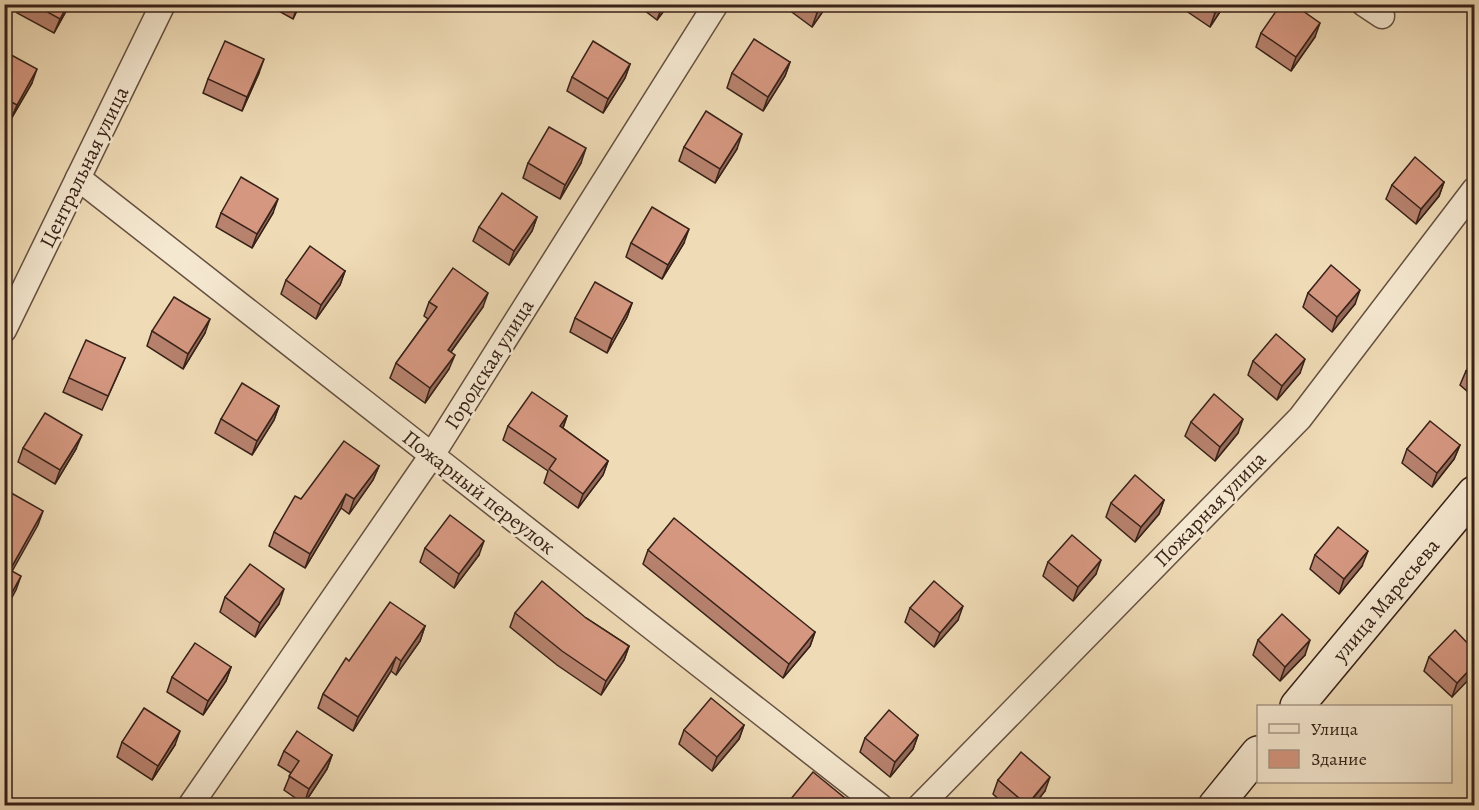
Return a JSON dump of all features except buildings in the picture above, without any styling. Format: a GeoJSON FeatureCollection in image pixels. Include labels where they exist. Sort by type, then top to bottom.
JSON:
{"type":"FeatureCollection","features":[{"type":"Feature","properties":{"kind":"street","name":"Центральная улица"},"geometry":{"type":"LineString","coordinates":[[4,330],[163,4]]}},
{"type":"Feature","properties":{"kind":"street","name":"Городская улица"},"geometry":{"type":"LineString","coordinates":[[190,806],[432,455],[716,4]]}},
{"type":"Feature","properties":{"kind":"street","name":"Пожарный переулок"},"geometry":{"type":"LineString","coordinates":[[78,178],[880,806]]}},
{"type":"Feature","properties":{"kind":"street","name":"Пожарная улица"},"geometry":{"type":"LineString","coordinates":[[920,806],[1300,418],[1474,190]]}},
{"type":"Feature","properties":{"kind":"street","name":"улица Маресьева"},"geometry":{"type":"LineString","coordinates":[[1298,705],[1474,493]]}},
{"type":"Feature","properties":{"kind":"street"},"geometry":{"type":"LineString","coordinates":[[1215,806],[1257,754]]}}]}
